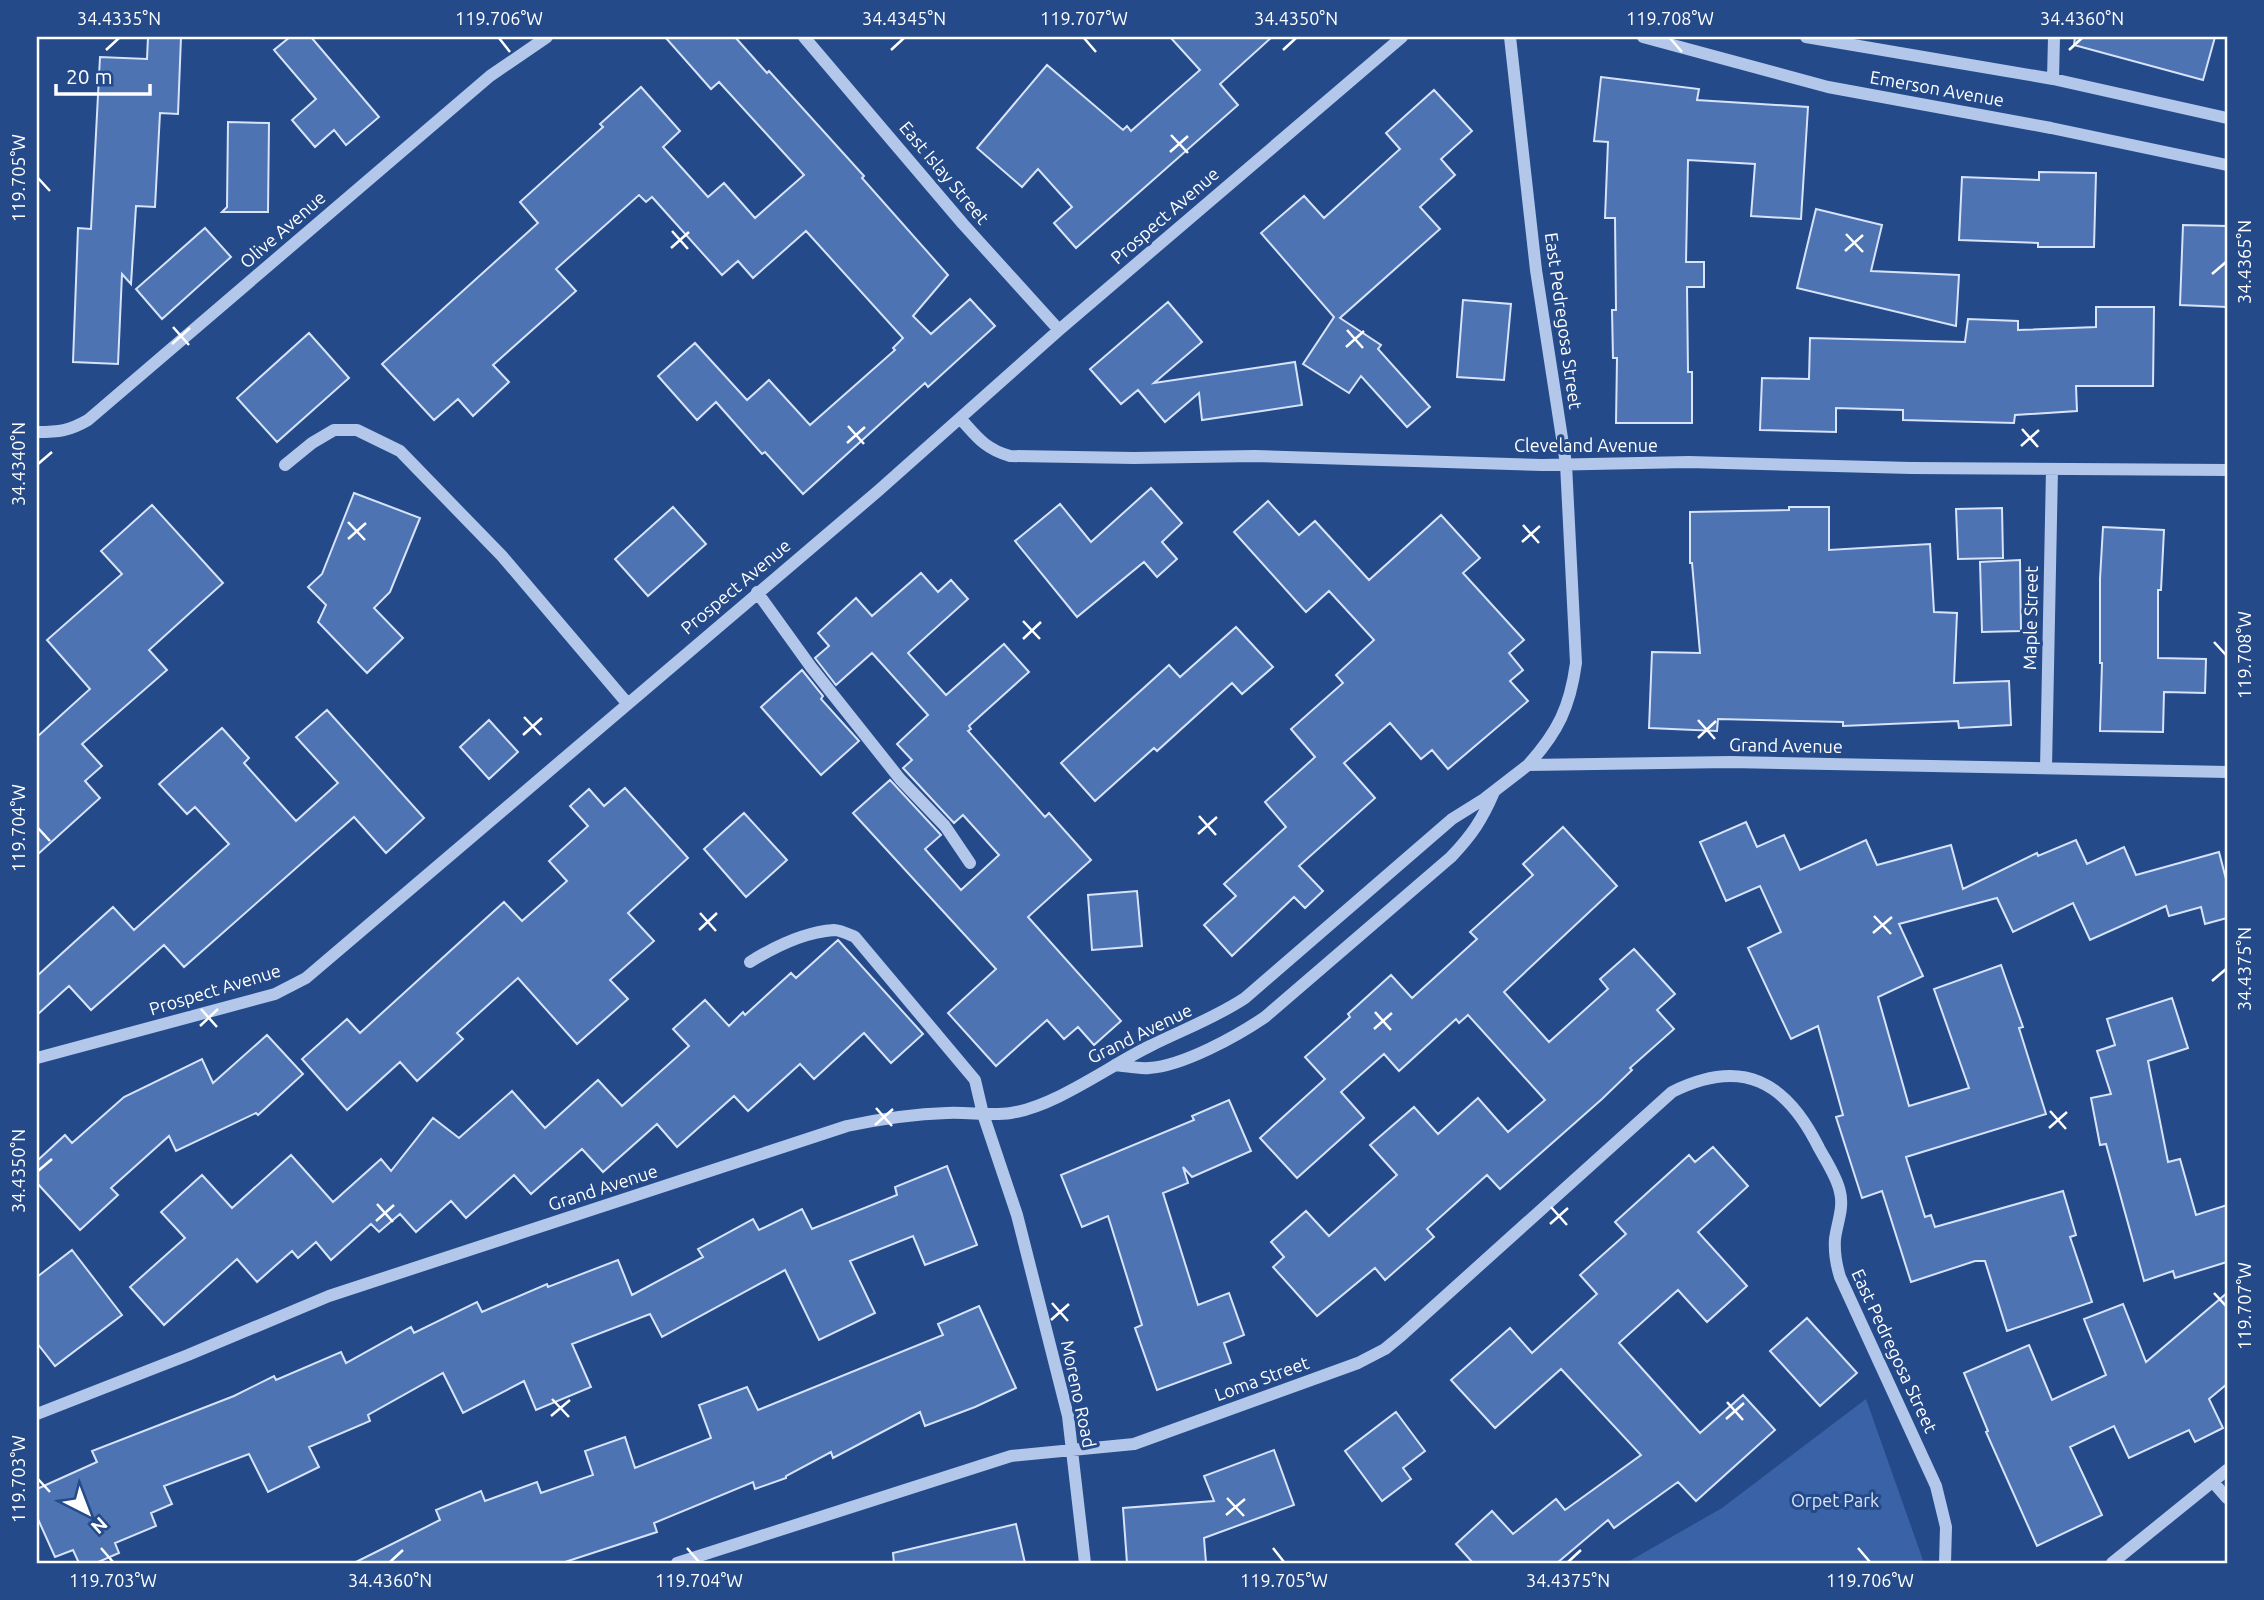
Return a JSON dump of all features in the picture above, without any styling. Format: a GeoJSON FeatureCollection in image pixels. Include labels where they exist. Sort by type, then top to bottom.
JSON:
{"type":"FeatureCollection","features":[{"type":"Feature","properties":{"kind":"street","name":"Olive Avenue"},"geometry":{"type":"LineString","coordinates":[[37,432],[73,429],[88,420],[479,85],[547,37]]}},
{"type":"Feature","properties":{"kind":"street","name":"East Islay Street"},"geometry":{"type":"LineString","coordinates":[[804,37],[963,224],[1059,330]]}},
{"type":"Feature","properties":{"kind":"street","name":"Prospect Avenue"},"geometry":{"type":"LineString","coordinates":[[37,1058],[275,994],[306,978],[1402,37]]}},
{"type":"Feature","properties":{"kind":"street","name":"East Pedregosa Street"},"geometry":{"type":"LineString","coordinates":[[1510,37],[1536,270],[1566,464],[1576,663],[1572,692],[1562,720],[1546,746],[1528,765]]}},
{"type":"Feature","properties":{"kind":"street","name":"Emerson Avenue"},"geometry":{"type":"LineString","coordinates":[[1643,37],[1828,87],[2051,128],[2227,165]]}},
{"type":"Feature","properties":{"kind":"street","name":"Emerson Avenue"},"geometry":{"type":"LineString","coordinates":[[1806,37],[2053,79],[2227,118]]}},
{"type":"Feature","properties":{"kind":"street"},"geometry":{"type":"LineString","coordinates":[[2053,79],[2054,37]]}},
{"type":"Feature","properties":{"kind":"street","name":"Cleveland Avenue"},"geometry":{"type":"LineString","coordinates":[[960,418],[979,440],[993,451],[1010,457],[1255,456],[1566,464],[1689,462],[2227,470]]}},
{"type":"Feature","properties":{"kind":"street"},"geometry":{"type":"LineString","coordinates":[[285,465],[312,443],[334,430],[357,430],[400,451],[502,556],[627,703]]}},
{"type":"Feature","properties":{"kind":"street","name":"Maple Street"},"geometry":{"type":"LineString","coordinates":[[2046,768],[2052,469]]}},
{"type":"Feature","properties":{"kind":"street"},"geometry":{"type":"LineString","coordinates":[[757,592],[811,667],[900,779],[945,826],[970,863]]}},
{"type":"Feature","properties":{"kind":"street","name":"Grand Avenue"},"geometry":{"type":"LineString","coordinates":[[37,1414],[329,1296],[847,1126],[900,1117],[1013,1112],[1043,1104],[1151,1045],[1217,1016],[1245,998],[1452,819],[1528,765],[1730,762],[2227,772]]}},
{"type":"Feature","properties":{"kind":"street"},"geometry":{"type":"LineString","coordinates":[[1115,1065],[1148,1069],[1167,1064],[1209,1049],[1265,1017],[1451,857],[1483,819],[1495,790]]}},
{"type":"Feature","properties":{"kind":"street","name":"Moreno Road"},"geometry":{"type":"LineString","coordinates":[[750,962],[769,950],[809,935],[836,930],[855,937],[975,1080],[983,1114],[1017,1215],[1068,1416],[1085,1563]]}},
{"type":"Feature","properties":{"kind":"street","name":"Loma Street"},"geometry":{"type":"LineString","coordinates":[[677,1563],[704,1559],[1011,1456],[1036,1451],[1134,1444],[1371,1356],[1402,1335],[1672,1092],[1700,1079],[1727,1075],[1742,1076],[1772,1088]]}},
{"type":"Feature","properties":{"kind":"street","name":"East Pedregosa Street"},"geometry":{"type":"LineString","coordinates":[[1772,1088],[1795,1107],[1808,1125],[1840,1189],[1842,1206],[1835,1240],[1837,1268],[1936,1486],[1946,1527],[1945,1563]]}},
{"type":"Feature","properties":{"kind":"street"},"geometry":{"type":"LineString","coordinates":[[2112,1563],[2227,1470]]}},
{"type":"Feature","properties":{"kind":"street"},"geometry":{"type":"LineString","coordinates":[[2213,1482],[2227,1498]]}},
{"type":"Feature","properties":{"kind":"green space","name":"Orpet Park"},"geometry":{"type":"Polygon","coordinates":[[[1866,1399],[1924,1563],[1626,1563],[1722,1508],[1866,1399]]]}},
{"type":"Feature","properties":{"kind":"building"},"geometry":{"type":"Polygon","coordinates":[[[148,37],[181,37],[178,114],[160,113],[155,207],[136,206],[131,284],[122,274],[118,364],[73,362],[78,228],[91,229],[100,57],[147,59],[148,37]]]}},
{"type":"Feature","properties":{"kind":"building"},"geometry":{"type":"Polygon","coordinates":[[[290,37],[311,37],[379,117],[346,145],[334,130],[315,147],[292,120],[316,99],[274,50],[290,37]]]}},
{"type":"Feature","properties":{"kind":"building"},"geometry":{"type":"Polygon","coordinates":[[[665,37],[735,37],[864,176],[862,178],[948,275],[913,316],[931,334],[970,299],[995,326],[928,387],[925,383],[803,494],[765,452],[762,454],[716,402],[697,420],[658,376],[695,343],[747,400],[769,380],[810,425],[895,350],[893,348],[903,338],[806,231],[753,278],[738,261],[722,275],[652,197],[646,202],[639,195],[556,269],[576,291],[493,365],[509,382],[473,416],[458,399],[434,420],[382,364],[538,223],[520,202],[603,127],[600,124],[641,87],[680,131],[663,147],[708,197],[724,183],[755,218],[804,175],[719,82],[711,89],[665,37]]]}},
{"type":"Feature","properties":{"kind":"building"},"geometry":{"type":"Polygon","coordinates":[[[1170,37],[1272,37],[1220,84],[1238,105],[1076,248],[1054,223],[1072,207],[1038,169],[1022,187],[977,148],[1047,65],[1123,130],[1127,126],[1131,131],[1200,70],[1170,37]]]}},
{"type":"Feature","properties":{"kind":"building"},"geometry":{"type":"Polygon","coordinates":[[[2075,37],[2215,37],[2203,80],[2074,45],[2075,37]]]}},
{"type":"Feature","properties":{"kind":"building"},"geometry":{"type":"Polygon","coordinates":[[[1601,77],[1699,89],[1697,100],[1808,107],[1801,219],[1751,216],[1755,164],[1688,160],[1686,262],[1704,262],[1704,287],[1687,287],[1688,372],[1692,372],[1692,423],[1616,423],[1617,358],[1613,358],[1612,310],[1616,310],[1615,218],[1605,218],[1608,142],[1594,141],[1601,77]]]}},
{"type":"Feature","properties":{"kind":"building"},"geometry":{"type":"Polygon","coordinates":[[[1434,90],[1472,131],[1441,159],[1455,175],[1420,207],[1440,229],[1340,318],[1381,345],[1378,349],[1430,407],[1407,427],[1361,376],[1349,393],[1303,364],[1334,317],[1261,233],[1304,196],[1324,218],[1400,149],[1386,133],[1434,90]]]}},
{"type":"Feature","properties":{"kind":"building"},"geometry":{"type":"Polygon","coordinates":[[[228,122],[269,123],[268,212],[222,212],[227,207],[228,122]]]}},
{"type":"Feature","properties":{"kind":"building"},"geometry":{"type":"Polygon","coordinates":[[[2039,172],[2096,173],[2094,247],[2038,247],[2038,243],[1959,240],[1962,177],[2039,180],[2039,172]]]}},
{"type":"Feature","properties":{"kind":"building"},"geometry":{"type":"Polygon","coordinates":[[[1816,209],[1882,225],[1871,271],[1959,275],[1956,326],[1797,288],[1816,209]]]}},
{"type":"Feature","properties":{"kind":"building"},"geometry":{"type":"Polygon","coordinates":[[[2183,225],[2227,226],[2227,307],[2180,305],[2183,225]]]}},
{"type":"Feature","properties":{"kind":"building"},"geometry":{"type":"Polygon","coordinates":[[[205,228],[231,257],[162,319],[136,289],[205,228]]]}},
{"type":"Feature","properties":{"kind":"building"},"geometry":{"type":"Polygon","coordinates":[[[1463,300],[1511,304],[1504,380],[1457,377],[1463,300]]]}},
{"type":"Feature","properties":{"kind":"building"},"geometry":{"type":"Polygon","coordinates":[[[1168,302],[1202,342],[1154,383],[1295,362],[1302,405],[1202,420],[1199,393],[1165,422],[1138,390],[1121,404],[1090,369],[1168,302]]]}},
{"type":"Feature","properties":{"kind":"building"},"geometry":{"type":"Polygon","coordinates":[[[2096,307],[2154,307],[2153,386],[2076,386],[2077,411],[2015,415],[2014,423],[1903,420],[1903,410],[1836,408],[1836,432],[1760,430],[1762,378],[1809,379],[1810,338],[1965,342],[1968,319],[2018,321],[2018,330],[2096,327],[2096,307]]]}},
{"type":"Feature","properties":{"kind":"building"},"geometry":{"type":"Polygon","coordinates":[[[309,333],[349,378],[277,442],[237,398],[309,333]]]}},
{"type":"Feature","properties":{"kind":"building"},"geometry":{"type":"Polygon","coordinates":[[[1151,488],[1182,523],[1162,542],[1177,559],[1157,577],[1144,562],[1077,617],[1015,541],[1060,504],[1091,542],[1151,488]]]}},
{"type":"Feature","properties":{"kind":"building"},"geometry":{"type":"Polygon","coordinates":[[[354,493],[420,518],[390,592],[374,608],[403,638],[367,673],[318,622],[326,605],[308,587],[322,574],[354,493]]]}},
{"type":"Feature","properties":{"kind":"building"},"geometry":{"type":"Polygon","coordinates":[[[1268,501],[1299,535],[1315,521],[1369,580],[1441,515],[1480,558],[1463,573],[1524,640],[1509,653],[1523,670],[1510,681],[1528,701],[1448,769],[1432,750],[1421,759],[1390,723],[1344,763],[1375,798],[1299,866],[1323,891],[1305,908],[1294,897],[1232,956],[1204,925],[1236,896],[1224,884],[1286,827],[1265,802],[1315,757],[1291,729],[1343,683],[1336,675],[1374,640],[1329,591],[1306,612],[1234,532],[1268,501]]]}},
{"type":"Feature","properties":{"kind":"building"},"geometry":{"type":"Polygon","coordinates":[[[152,505],[223,583],[149,650],[167,670],[82,744],[102,766],[85,781],[100,798],[37,855],[37,737],[90,689],[47,640],[122,574],[101,551],[152,505]]]}},
{"type":"Feature","properties":{"kind":"building"},"geometry":{"type":"Polygon","coordinates":[[[673,507],[706,544],[648,596],[615,559],[673,507]]]}},
{"type":"Feature","properties":{"kind":"building"},"geometry":{"type":"Polygon","coordinates":[[[1789,507],[1829,507],[1829,550],[1930,544],[1934,612],[1957,613],[1954,683],[2009,681],[2011,725],[1959,728],[1958,721],[1843,726],[1843,722],[1718,719],[1717,731],[1649,728],[1652,652],[1700,653],[1690,563],[1690,512],[1789,510],[1789,507]]]}},
{"type":"Feature","properties":{"kind":"building"},"geometry":{"type":"Polygon","coordinates":[[[2002,508],[2003,558],[1958,559],[1956,509],[2002,508]]]}},
{"type":"Feature","properties":{"kind":"building"},"geometry":{"type":"Polygon","coordinates":[[[2103,527],[2164,530],[2161,590],[2158,590],[2158,658],[2206,659],[2205,693],[2164,692],[2163,732],[2100,731],[2100,579],[2103,527]]]}},
{"type":"Feature","properties":{"kind":"building"},"geometry":{"type":"Polygon","coordinates":[[[2020,560],[2021,631],[1982,632],[1980,562],[2020,560]]]}},
{"type":"Feature","properties":{"kind":"building"},"geometry":{"type":"Polygon","coordinates":[[[921,573],[938,592],[951,580],[968,599],[908,653],[946,695],[1004,644],[1029,672],[969,726],[971,729],[968,731],[1045,817],[1049,813],[1091,860],[1028,917],[1121,1021],[1094,1045],[1078,1027],[1064,1039],[1047,1020],[996,1066],[948,1013],[996,969],[853,813],[890,780],[941,835],[925,849],[961,890],[999,855],[963,815],[954,823],[903,768],[912,760],[897,744],[928,715],[872,653],[836,685],[815,658],[829,646],[818,633],[856,598],[872,616],[921,573]]]}},
{"type":"Feature","properties":{"kind":"building"},"geometry":{"type":"Polygon","coordinates":[[[1236,627],[1273,667],[1242,694],[1232,683],[1157,751],[1154,748],[1095,801],[1061,763],[1169,665],[1180,677],[1236,627]]]}},
{"type":"Feature","properties":{"kind":"building"},"geometry":{"type":"Polygon","coordinates":[[[802,670],[823,696],[821,699],[859,741],[821,775],[761,707],[802,670]]]}},
{"type":"Feature","properties":{"kind":"building"},"geometry":{"type":"Polygon","coordinates":[[[327,710],[424,818],[386,853],[354,817],[184,967],[164,945],[91,1010],[69,986],[37,1015],[37,976],[113,907],[134,930],[229,844],[195,807],[187,814],[159,784],[222,728],[249,758],[244,763],[296,821],[338,783],[296,737],[327,710]]]}},
{"type":"Feature","properties":{"kind":"building"},"geometry":{"type":"Polygon","coordinates":[[[489,720],[518,752],[489,779],[460,747],[489,720]]]}},
{"type":"Feature","properties":{"kind":"building"},"geometry":{"type":"Polygon","coordinates":[[[625,788],[688,858],[628,913],[654,941],[610,980],[628,999],[577,1044],[518,978],[457,1033],[463,1039],[417,1081],[400,1062],[347,1110],[302,1059],[347,1019],[360,1033],[504,902],[522,921],[567,881],[549,861],[588,826],[570,806],[589,789],[604,806],[625,788]]]}},
{"type":"Feature","properties":{"kind":"building"},"geometry":{"type":"Polygon","coordinates":[[[744,813],[787,860],[746,897],[704,849],[744,813]]]}},
{"type":"Feature","properties":{"kind":"building"},"geometry":{"type":"Polygon","coordinates":[[[1746,822],[1757,847],[1784,835],[1800,870],[1866,840],[1877,865],[1951,845],[1963,889],[2037,853],[2038,856],[2076,840],[2087,864],[2124,847],[2136,875],[2219,852],[2227,883],[2227,918],[2205,924],[2201,907],[2169,916],[2166,906],[2090,940],[2073,903],[2013,932],[1997,898],[1899,924],[1923,976],[1878,997],[1909,1106],[1969,1088],[1934,989],[2001,965],[2023,1027],[2019,1028],[2046,1114],[1906,1157],[1925,1217],[1931,1215],[1935,1227],[2063,1191],[2076,1235],[2070,1237],[2092,1302],[2007,1331],[1985,1261],[1975,1261],[1911,1282],[1882,1191],[1862,1198],[1836,1117],[1843,1115],[1818,1026],[1791,1039],[1748,948],[1781,932],[1760,886],[1726,901],[1700,842],[1746,822]]]}},
{"type":"Feature","properties":{"kind":"building"},"geometry":{"type":"Polygon","coordinates":[[[1563,827],[1617,886],[1504,992],[1549,1042],[1608,989],[1600,979],[1634,949],[1675,994],[1657,1010],[1674,1029],[1630,1068],[1632,1070],[1602,1099],[1500,1189],[1487,1175],[1427,1229],[1434,1237],[1385,1280],[1375,1268],[1317,1316],[1273,1267],[1284,1257],[1271,1242],[1306,1211],[1329,1236],[1397,1175],[1370,1145],[1414,1107],[1438,1134],[1478,1098],[1508,1132],[1545,1100],[1468,1015],[1459,1023],[1456,1019],[1399,1071],[1384,1054],[1341,1092],[1364,1118],[1297,1178],[1260,1138],[1325,1079],[1305,1057],[1350,1017],[1348,1014],[1391,975],[1412,998],[1477,939],[1470,932],[1533,875],[1523,864],[1563,827]]]}},
{"type":"Feature","properties":{"kind":"building"},"geometry":{"type":"Polygon","coordinates":[[[1137,891],[1142,946],[1092,950],[1088,895],[1137,891]]]}},
{"type":"Feature","properties":{"kind":"building"},"geometry":{"type":"Polygon","coordinates":[[[838,940],[923,1034],[891,1063],[864,1033],[814,1079],[800,1064],[748,1111],[734,1096],[677,1147],[657,1124],[603,1172],[582,1149],[531,1194],[514,1175],[466,1218],[451,1201],[416,1232],[400,1214],[379,1232],[371,1224],[331,1260],[316,1242],[298,1258],[292,1251],[257,1282],[237,1259],[164,1325],[130,1287],[185,1238],[161,1212],[202,1175],[232,1208],[291,1155],[333,1202],[381,1159],[391,1171],[433,1118],[459,1138],[512,1091],[545,1128],[598,1080],[622,1106],[689,1046],[673,1029],[705,1000],[729,1026],[791,973],[796,978],[838,940]]]}},
{"type":"Feature","properties":{"kind":"building"},"geometry":{"type":"Polygon","coordinates":[[[2172,998],[2188,1048],[2148,1061],[2168,1162],[2180,1159],[2196,1215],[2227,1205],[2227,1262],[2175,1278],[2173,1271],[2144,1281],[2106,1144],[2100,1145],[2091,1098],[2111,1094],[2097,1051],[2115,1045],[2107,1019],[2172,998]]]}},
{"type":"Feature","properties":{"kind":"building"},"geometry":{"type":"Polygon","coordinates":[[[267,1035],[303,1074],[258,1115],[256,1113],[176,1151],[169,1136],[111,1188],[118,1195],[80,1230],[37,1183],[37,1161],[65,1135],[72,1143],[124,1097],[202,1059],[213,1083],[267,1035]]]}},
{"type":"Feature","properties":{"kind":"building"},"geometry":{"type":"Polygon","coordinates":[[[1229,1100],[1251,1151],[1192,1177],[1183,1167],[1188,1183],[1163,1193],[1198,1305],[1229,1293],[1244,1335],[1224,1343],[1231,1363],[1157,1390],[1135,1328],[1142,1325],[1108,1216],[1082,1227],[1061,1175],[1194,1120],[1192,1116],[1229,1100]]]}},
{"type":"Feature","properties":{"kind":"building"},"geometry":{"type":"Polygon","coordinates":[[[1713,1147],[1748,1186],[1698,1232],[1747,1286],[1707,1322],[1678,1290],[1619,1343],[1700,1433],[1743,1395],[1775,1430],[1696,1501],[1678,1482],[1614,1528],[1608,1520],[1557,1563],[1473,1563],[1456,1544],[1492,1511],[1513,1534],[1556,1499],[1565,1510],[1641,1455],[1561,1369],[1495,1428],[1451,1380],[1510,1328],[1532,1353],[1597,1294],[1580,1275],[1626,1234],[1615,1222],[1689,1155],[1695,1162],[1713,1147]]]}},
{"type":"Feature","properties":{"kind":"building"},"geometry":{"type":"Polygon","coordinates":[[[947,1166],[977,1245],[925,1265],[913,1236],[850,1261],[875,1313],[819,1340],[785,1270],[662,1337],[650,1314],[572,1344],[591,1387],[536,1410],[524,1381],[463,1413],[443,1373],[368,1415],[370,1421],[309,1447],[319,1467],[268,1492],[249,1454],[164,1486],[172,1504],[151,1513],[156,1526],[115,1543],[119,1553],[96,1563],[79,1563],[73,1550],[55,1557],[37,1517],[37,1489],[97,1462],[92,1451],[234,1396],[274,1376],[276,1380],[341,1352],[346,1363],[411,1327],[414,1333],[477,1302],[482,1312],[547,1284],[548,1287],[618,1260],[632,1295],[703,1257],[698,1249],[753,1219],[759,1230],[802,1209],[812,1229],[897,1195],[895,1187],[947,1166]]]}},
{"type":"Feature","properties":{"kind":"building"},"geometry":{"type":"Polygon","coordinates":[[[72,1250],[122,1315],[55,1366],[37,1343],[37,1277],[72,1250]]]}},
{"type":"Feature","properties":{"kind":"building"},"geometry":{"type":"Polygon","coordinates":[[[2227,1293],[2227,1384],[2209,1399],[2223,1428],[2195,1442],[2189,1430],[2129,1458],[2114,1426],[2070,1447],[2102,1515],[2037,1546],[1986,1432],[1988,1431],[1964,1373],[2029,1345],[2052,1400],[2106,1375],[2084,1319],[2123,1304],[2146,1362],[2227,1293]]]}},
{"type":"Feature","properties":{"kind":"building"},"geometry":{"type":"Polygon","coordinates":[[[979,1306],[1016,1388],[975,1407],[925,1426],[920,1412],[833,1458],[831,1452],[786,1478],[755,1489],[753,1482],[654,1523],[657,1532],[562,1563],[354,1563],[440,1520],[436,1510],[481,1491],[485,1501],[537,1482],[541,1493],[593,1475],[585,1451],[625,1437],[635,1468],[711,1438],[699,1405],[747,1387],[758,1410],[943,1335],[938,1324],[979,1306]]]}},
{"type":"Feature","properties":{"kind":"building"},"geometry":{"type":"Polygon","coordinates":[[[1807,1318],[1857,1373],[1820,1406],[1770,1351],[1807,1318]]]}},
{"type":"Feature","properties":{"kind":"building"},"geometry":{"type":"Polygon","coordinates":[[[1396,1412],[1425,1451],[1403,1468],[1411,1479],[1382,1501],[1345,1451],[1396,1412]]]}},
{"type":"Feature","properties":{"kind":"building"},"geometry":{"type":"Polygon","coordinates":[[[1274,1450],[1294,1505],[1204,1538],[1206,1563],[1127,1563],[1123,1508],[1214,1501],[1204,1476],[1274,1450]]]}},
{"type":"Feature","properties":{"kind":"building"},"geometry":{"type":"Polygon","coordinates":[[[1016,1524],[1025,1563],[894,1563],[893,1553],[1016,1524]]]}}]}
